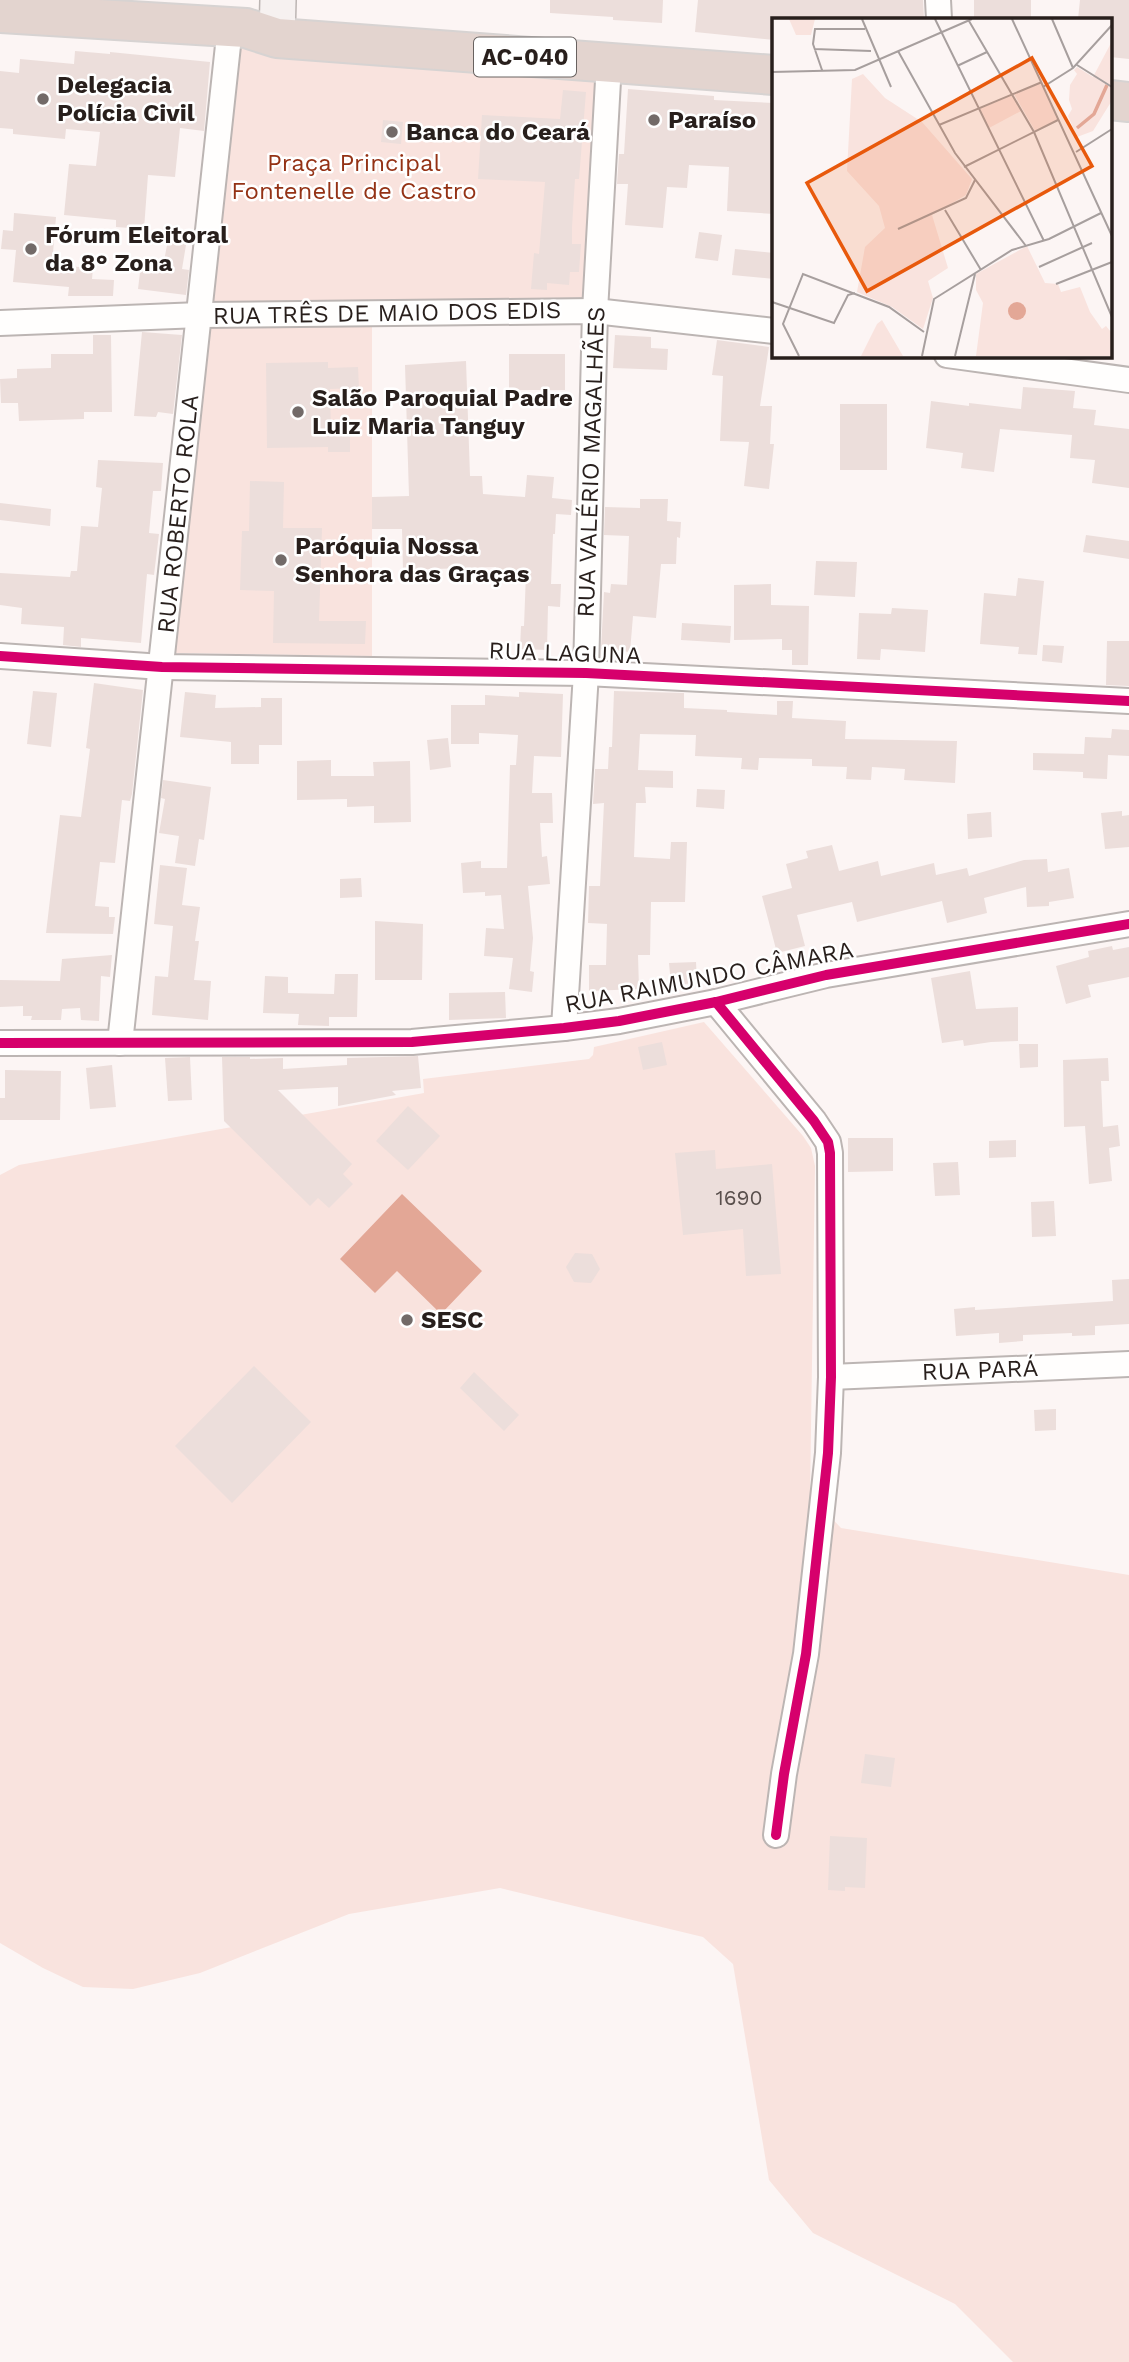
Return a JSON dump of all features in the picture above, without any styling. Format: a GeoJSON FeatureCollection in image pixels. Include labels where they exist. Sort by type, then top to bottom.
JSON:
{"type":"FeatureCollection","features":[{"type":"Feature","properties":{"kind":"highway","name":"AC-040"},"geometry":{"type":"LineString","coordinates":[[0,13],[261,22],[772,52]]}},
{"type":"Feature","properties":{"kind":"highway","name":"AC-040"},"geometry":{"type":"LineString","coordinates":[[261,22],[609,63],[772,75]]}},
{"type":"Feature","properties":{"kind":"street"},"geometry":{"type":"LineString","coordinates":[[938,0],[939,18]]}},
{"type":"Feature","properties":{"kind":"street","name":"RUA ROBERTO ROLA"},"geometry":{"type":"LineString","coordinates":[[120,1043],[200,315],[261,22]]}},
{"type":"Feature","properties":{"kind":"street","name":"RUA VALÉRIO MAGALHÃES"},"geometry":{"type":"LineString","coordinates":[[564,1028],[586,673],[595,311],[609,63]]}},
{"type":"Feature","properties":{"kind":"street","name":"RUA TRÊS DE MAIO DOS EDIS"},"geometry":{"type":"LineString","coordinates":[[0,323],[200,315],[595,311],[772,331]]}},
{"type":"Feature","properties":{"kind":"street"},"geometry":{"type":"LineString","coordinates":[[962,357],[1129,380]]}},
{"type":"Feature","properties":{"kind":"street","name":"RUA LAGUNA"},"geometry":{"type":"LineString","coordinates":[[0,656],[162,667],[586,673],[1129,701]]}},
{"type":"Feature","properties":{"kind":"street","name":"RUA RAIMUNDO CÂMARA"},"geometry":{"type":"LineString","coordinates":[[0,1043],[412,1042],[564,1028],[619,1021],[716,1002],[826,975],[1129,924]]}},
{"type":"Feature","properties":{"kind":"street"},"geometry":{"type":"LineString","coordinates":[[716,1002],[814,1121],[828,1142],[831,1185],[831,1377],[828,1453],[806,1654],[776,1835]]}},
{"type":"Feature","properties":{"kind":"street","name":"RUA PARÁ"},"geometry":{"type":"LineString","coordinates":[[831,1377],[1129,1364]]}},
{"type":"Feature","properties":{"kind":"green space","name":"Praça Principal Fontenelle de Castro"},"geometry":{"type":"Polygon","coordinates":[[[238,40],[605,68],[591,304],[209,307],[238,40]]]}},
{"type":"Feature","properties":{"kind":"green space"},"geometry":{"type":"Polygon","coordinates":[[[372,321],[372,656],[168,653],[207,322],[372,321]]]}},
{"type":"Feature","properties":{"kind":"green space"},"geometry":{"type":"Polygon","coordinates":[[[704,1022],[811,1148],[815,1166],[810,1495],[841,1528],[1129,1575],[1129,2362],[1013,2362],[955,2304],[813,2233],[769,2180],[733,1964],[703,1937],[500,1888],[349,1914],[200,1973],[133,1989],[83,1987],[0,1943],[0,1175],[19,1165],[424,1093],[423,1079],[589,1059],[593,1055],[594,1047],[704,1022]]]}},
{"type":"Feature","properties":{"kind":"shaded area"},"geometry":{"type":"Polygon","coordinates":[[[402,1194],[482,1271],[441,1314],[397,1271],[375,1293],[340,1259],[402,1194]]]}},
{"type":"Feature","properties":{"kind":"building"},"geometry":{"type":"Polygon","coordinates":[[[550,0],[663,0],[662,23],[550,13],[550,0]]]}},
{"type":"Feature","properties":{"kind":"building"},"geometry":{"type":"Polygon","coordinates":[[[698,0],[923,0],[924,18],[772,18],[772,40],[695,32],[698,0]]]}},
{"type":"Feature","properties":{"kind":"building"},"geometry":{"type":"Polygon","coordinates":[[[974,0],[1031,0],[1031,18],[974,18],[974,0]]]}},
{"type":"Feature","properties":{"kind":"building"},"geometry":{"type":"Polygon","coordinates":[[[1080,0],[1129,0],[1129,59],[1112,57],[1112,18],[1078,18],[1080,0]]]}},
{"type":"Feature","properties":{"kind":"building"},"geometry":{"type":"Polygon","coordinates":[[[75,51],[210,62],[204,131],[180,128],[175,177],[148,175],[144,229],[116,227],[116,220],[64,215],[69,164],[96,166],[100,132],[66,129],[65,139],[13,134],[13,129],[0,128],[0,71],[19,73],[20,59],[74,64],[75,51]]]}},
{"type":"Feature","properties":{"kind":"building"},"geometry":{"type":"Polygon","coordinates":[[[628,89],[714,96],[714,100],[772,103],[772,214],[727,211],[729,167],[689,165],[687,188],[667,187],[663,228],[625,225],[628,184],[617,184],[619,154],[624,154],[628,89]]]}},
{"type":"Feature","properties":{"kind":"building"},"geometry":{"type":"Polygon","coordinates":[[[563,90],[586,92],[572,227],[572,244],[581,244],[579,272],[570,272],[569,285],[547,283],[547,290],[531,289],[534,253],[539,254],[545,182],[478,179],[482,115],[560,119],[563,90]]]}},
{"type":"Feature","properties":{"kind":"building","name":"Banca do Ceará"},"geometry":{"type":"Polygon","coordinates":[[[383,120],[403,122],[401,144],[381,142],[383,120]]]}},
{"type":"Feature","properties":{"kind":"building"},"geometry":{"type":"Polygon","coordinates":[[[14,213],[56,217],[52,265],[93,268],[92,279],[114,280],[113,296],[68,296],[69,287],[13,282],[16,250],[1,249],[3,230],[13,231],[14,213]]]}},
{"type":"Feature","properties":{"kind":"building"},"geometry":{"type":"Polygon","coordinates":[[[699,232],[722,235],[718,261],[695,258],[699,232]]]}},
{"type":"Feature","properties":{"kind":"building"},"geometry":{"type":"Polygon","coordinates":[[[169,235],[187,239],[182,269],[189,270],[186,295],[138,289],[141,264],[163,266],[169,235]]]}},
{"type":"Feature","properties":{"kind":"building"},"geometry":{"type":"Polygon","coordinates":[[[735,249],[772,253],[772,279],[732,275],[735,249]]]}},
{"type":"Feature","properties":{"kind":"building"},"geometry":{"type":"Polygon","coordinates":[[[142,332],[182,335],[173,414],[158,412],[156,417],[134,416],[142,332]]]}},
{"type":"Feature","properties":{"kind":"building"},"geometry":{"type":"Polygon","coordinates":[[[93,335],[111,335],[112,412],[84,412],[84,419],[19,421],[18,403],[1,403],[0,379],[17,378],[17,369],[51,368],[51,354],[93,354],[93,335]]]}},
{"type":"Feature","properties":{"kind":"building"},"geometry":{"type":"Polygon","coordinates":[[[615,335],[651,337],[651,348],[668,349],[667,370],[613,368],[615,335]]]}},
{"type":"Feature","properties":{"kind":"building"},"geometry":{"type":"Polygon","coordinates":[[[717,340],[769,347],[760,406],[772,406],[770,444],[774,444],[769,489],[744,486],[749,442],[720,441],[723,376],[712,375],[717,340]]]}},
{"type":"Feature","properties":{"kind":"building"},"geometry":{"type":"Polygon","coordinates":[[[509,354],[565,354],[565,390],[509,390],[509,354]]]}},
{"type":"Feature","properties":{"kind":"building"},"geometry":{"type":"Polygon","coordinates":[[[466,361],[470,476],[482,476],[483,494],[525,497],[527,475],[554,477],[552,498],[572,500],[571,515],[556,514],[551,584],[561,584],[560,607],[548,606],[547,650],[520,649],[521,626],[524,626],[526,573],[495,572],[496,567],[403,570],[402,529],[372,529],[372,497],[409,496],[405,365],[466,361]]]}},
{"type":"Feature","properties":{"kind":"building","name":"Salão Paroquial Padre Luiz Maria Tanguy"},"geometry":{"type":"Polygon","coordinates":[[[328,362],[328,368],[358,367],[359,388],[330,389],[331,435],[350,434],[350,452],[328,452],[328,447],[267,448],[266,363],[328,362]]]}},
{"type":"Feature","properties":{"kind":"building"},"geometry":{"type":"Polygon","coordinates":[[[1023,387],[1075,391],[1073,408],[1096,410],[1094,425],[1129,429],[1129,488],[1092,483],[1095,460],[1070,458],[1072,435],[1000,429],[994,472],[961,468],[963,453],[926,448],[931,401],[1021,409],[1023,387]]]}},
{"type":"Feature","properties":{"kind":"building"},"geometry":{"type":"Polygon","coordinates":[[[840,404],[887,404],[887,470],[840,470],[840,404]]]}},
{"type":"Feature","properties":{"kind":"building"},"geometry":{"type":"Polygon","coordinates":[[[98,460],[163,463],[161,491],[153,491],[149,533],[159,534],[154,575],[147,574],[141,643],[81,638],[81,647],[63,645],[64,627],[21,624],[22,608],[0,605],[0,573],[70,577],[71,571],[77,571],[81,526],[98,527],[102,488],[96,487],[98,460]]]}},
{"type":"Feature","properties":{"kind":"building","name":"Paróquia Nossa Senhora das Graças"},"geometry":{"type":"Polygon","coordinates":[[[250,481],[284,482],[283,528],[322,528],[319,621],[366,621],[365,644],[273,643],[274,591],[240,590],[242,531],[249,531],[250,481]]]}},
{"type":"Feature","properties":{"kind":"building"},"geometry":{"type":"Polygon","coordinates":[[[640,499],[668,499],[667,521],[681,522],[680,538],[677,537],[676,564],[661,564],[656,618],[633,616],[630,652],[601,649],[604,592],[610,593],[611,584],[627,585],[629,536],[604,535],[605,507],[640,508],[640,499]]]}},
{"type":"Feature","properties":{"kind":"building"},"geometry":{"type":"Polygon","coordinates":[[[0,503],[51,509],[50,526],[0,520],[0,503]]]}},
{"type":"Feature","properties":{"kind":"building"},"geometry":{"type":"Polygon","coordinates":[[[1086,535],[1129,541],[1129,559],[1083,552],[1086,535]]]}},
{"type":"Feature","properties":{"kind":"building"},"geometry":{"type":"Polygon","coordinates":[[[816,561],[857,562],[855,597],[814,595],[816,561]]]}},
{"type":"Feature","properties":{"kind":"building"},"geometry":{"type":"Polygon","coordinates":[[[1018,578],[1044,581],[1037,655],[1018,654],[1019,647],[980,644],[984,593],[1016,596],[1018,578]]]}},
{"type":"Feature","properties":{"kind":"building"},"geometry":{"type":"Polygon","coordinates":[[[771,584],[771,605],[809,606],[808,665],[792,665],[792,650],[782,650],[782,639],[734,640],[734,585],[771,584]]]}},
{"type":"Feature","properties":{"kind":"building"},"geometry":{"type":"Polygon","coordinates":[[[892,608],[928,610],[925,652],[881,649],[880,660],[857,659],[859,613],[891,614],[892,608]]]}},
{"type":"Feature","properties":{"kind":"building"},"geometry":{"type":"Polygon","coordinates":[[[682,623],[731,626],[730,643],[681,640],[682,623]]]}},
{"type":"Feature","properties":{"kind":"building"},"geometry":{"type":"Polygon","coordinates":[[[1107,641],[1129,641],[1129,686],[1106,685],[1107,641]]]}},
{"type":"Feature","properties":{"kind":"building"},"geometry":{"type":"Polygon","coordinates":[[[1043,645],[1064,646],[1062,663],[1042,661],[1043,645]]]}},
{"type":"Feature","properties":{"kind":"building"},"geometry":{"type":"Polygon","coordinates":[[[94,683],[143,690],[132,794],[130,801],[122,800],[115,863],[100,862],[95,906],[109,907],[109,917],[115,917],[113,934],[46,933],[60,815],[81,817],[90,749],[86,748],[94,683]]]}},
{"type":"Feature","properties":{"kind":"building"},"geometry":{"type":"Polygon","coordinates":[[[33,691],[57,693],[51,747],[27,744],[33,691]]]}},
{"type":"Feature","properties":{"kind":"building"},"geometry":{"type":"Polygon","coordinates":[[[614,691],[684,693],[684,708],[777,715],[777,701],[793,701],[792,718],[846,721],[845,739],[957,741],[955,783],[904,780],[905,769],[872,767],[871,780],[846,779],[847,767],[812,766],[812,759],[759,758],[758,770],[741,769],[742,758],[695,756],[696,735],[640,734],[638,770],[673,771],[673,788],[645,787],[646,803],[636,803],[634,857],[670,859],[671,842],[687,842],[685,902],[651,902],[650,955],[638,955],[639,989],[589,991],[589,965],[606,965],[607,924],[588,923],[589,886],[600,886],[604,803],[593,804],[595,769],[608,769],[609,747],[612,747],[614,691]]]}},
{"type":"Feature","properties":{"kind":"building"},"geometry":{"type":"Polygon","coordinates":[[[185,692],[216,695],[215,708],[261,707],[261,698],[282,698],[282,745],[259,745],[259,764],[231,764],[231,742],[180,737],[185,692]]]}},
{"type":"Feature","properties":{"kind":"building"},"geometry":{"type":"Polygon","coordinates":[[[519,692],[563,694],[561,757],[534,756],[532,793],[552,793],[553,823],[540,823],[542,857],[547,856],[550,884],[528,886],[533,938],[530,971],[534,972],[532,992],[509,989],[513,958],[484,956],[486,928],[504,929],[501,895],[485,896],[485,892],[463,893],[461,863],[481,861],[481,868],[507,868],[510,765],[516,765],[518,735],[479,733],[479,744],[451,744],[451,705],[485,705],[485,695],[519,697],[519,692]]]}},
{"type":"Feature","properties":{"kind":"building"},"geometry":{"type":"Polygon","coordinates":[[[1112,729],[1129,730],[1129,756],[1108,755],[1107,779],[1083,778],[1083,772],[1033,770],[1033,753],[1084,754],[1085,737],[1111,738],[1112,729]]]}},
{"type":"Feature","properties":{"kind":"building"},"geometry":{"type":"Polygon","coordinates":[[[448,738],[451,767],[430,770],[427,740],[448,738]]]}},
{"type":"Feature","properties":{"kind":"building"},"geometry":{"type":"Polygon","coordinates":[[[331,760],[331,776],[374,776],[373,762],[410,761],[411,822],[374,823],[374,806],[347,807],[347,799],[297,800],[297,761],[331,760]]]}},
{"type":"Feature","properties":{"kind":"building"},"geometry":{"type":"Polygon","coordinates":[[[163,780],[211,787],[204,840],[199,839],[195,866],[175,863],[179,836],[159,833],[165,799],[161,798],[163,780]]]}},
{"type":"Feature","properties":{"kind":"building"},"geometry":{"type":"Polygon","coordinates":[[[697,789],[725,790],[724,809],[696,807],[697,789]]]}},
{"type":"Feature","properties":{"kind":"building"},"geometry":{"type":"Polygon","coordinates":[[[1122,811],[1122,816],[1129,815],[1129,847],[1105,849],[1101,813],[1122,811]]]}},
{"type":"Feature","properties":{"kind":"building"},"geometry":{"type":"Polygon","coordinates":[[[991,812],[992,837],[968,839],[967,814],[991,812]]]}},
{"type":"Feature","properties":{"kind":"building"},"geometry":{"type":"Polygon","coordinates":[[[832,845],[839,871],[878,861],[881,876],[934,863],[936,875],[967,868],[969,876],[1024,860],[1047,859],[1048,872],[1069,868],[1074,898],[1049,902],[1049,906],[1027,907],[1026,887],[984,898],[987,913],[947,923],[942,901],[857,922],[852,902],[797,915],[805,946],[777,953],[762,896],[792,888],[786,864],[808,858],[806,851],[832,845]]]}},
{"type":"Feature","properties":{"kind":"building"},"geometry":{"type":"Polygon","coordinates":[[[160,865],[187,868],[182,905],[200,907],[195,941],[199,941],[194,980],[211,981],[208,1020],[152,1015],[155,976],[168,977],[173,926],[154,924],[160,865]]]}},
{"type":"Feature","properties":{"kind":"building"},"geometry":{"type":"Polygon","coordinates":[[[361,878],[362,897],[340,898],[340,879],[361,878]]]}},
{"type":"Feature","properties":{"kind":"building"},"geometry":{"type":"Polygon","coordinates":[[[375,921],[423,924],[422,980],[375,980],[375,921]]]}},
{"type":"Feature","properties":{"kind":"building"},"geometry":{"type":"Polygon","coordinates":[[[1112,946],[1113,950],[1129,947],[1129,977],[1088,985],[1091,997],[1066,1004],[1056,966],[1089,957],[1088,951],[1112,946]]]}},
{"type":"Feature","properties":{"kind":"building"},"geometry":{"type":"Polygon","coordinates":[[[112,955],[110,977],[101,976],[99,1021],[81,1020],[80,1008],[62,1009],[61,1020],[31,1020],[32,1016],[23,1016],[23,1006],[0,1007],[0,980],[60,981],[62,959],[112,955]]]}},
{"type":"Feature","properties":{"kind":"building"},"geometry":{"type":"Polygon","coordinates":[[[696,962],[697,983],[671,985],[669,963],[696,962]]]}},
{"type":"Feature","properties":{"kind":"building"},"geometry":{"type":"Polygon","coordinates":[[[970,971],[976,1009],[1018,1007],[1018,1041],[964,1046],[963,1040],[942,1043],[931,978],[970,971]]]}},
{"type":"Feature","properties":{"kind":"building"},"geometry":{"type":"Polygon","coordinates":[[[335,974],[358,974],[357,1017],[329,1017],[329,1026],[298,1025],[299,1014],[263,1013],[265,976],[288,977],[288,993],[334,994],[335,974]]]}},
{"type":"Feature","properties":{"kind":"building"},"geometry":{"type":"Polygon","coordinates":[[[505,992],[506,1018],[449,1020],[449,993],[505,992]]]}},
{"type":"Feature","properties":{"kind":"building"},"geometry":{"type":"Polygon","coordinates":[[[662,1042],[667,1065],[643,1070],[638,1047],[662,1042]]]}},
{"type":"Feature","properties":{"kind":"building"},"geometry":{"type":"Polygon","coordinates":[[[1019,1044],[1038,1044],[1038,1067],[1020,1068],[1019,1044]]]}},
{"type":"Feature","properties":{"kind":"building"},"geometry":{"type":"Polygon","coordinates":[[[418,1056],[421,1088],[392,1091],[396,1095],[338,1106],[338,1087],[278,1090],[352,1164],[343,1174],[353,1184],[329,1208],[318,1198],[310,1206],[224,1121],[222,1057],[283,1058],[283,1069],[347,1065],[347,1058],[418,1056]]]}},
{"type":"Feature","properties":{"kind":"building"},"geometry":{"type":"Polygon","coordinates":[[[190,1057],[192,1100],[168,1101],[165,1058],[190,1057]]]}},
{"type":"Feature","properties":{"kind":"building"},"geometry":{"type":"Polygon","coordinates":[[[1108,1058],[1109,1081],[1101,1081],[1103,1127],[1118,1125],[1120,1146],[1109,1148],[1112,1181],[1089,1184],[1085,1126],[1064,1127],[1063,1060],[1108,1058]]]}},
{"type":"Feature","properties":{"kind":"building"},"geometry":{"type":"Polygon","coordinates":[[[112,1065],[116,1107],[90,1109],[86,1068],[112,1065]]]}},
{"type":"Feature","properties":{"kind":"building"},"geometry":{"type":"Polygon","coordinates":[[[5,1070],[61,1071],[60,1120],[0,1120],[0,1098],[5,1098],[5,1070]]]}},
{"type":"Feature","properties":{"kind":"building"},"geometry":{"type":"Polygon","coordinates":[[[408,1106],[440,1136],[408,1170],[376,1141],[408,1106]]]}},
{"type":"Feature","properties":{"kind":"building"},"geometry":{"type":"Polygon","coordinates":[[[848,1138],[893,1138],[893,1171],[848,1172],[848,1138]]]}},
{"type":"Feature","properties":{"kind":"building"},"geometry":{"type":"Polygon","coordinates":[[[1016,1140],[1016,1157],[989,1158],[989,1141],[1016,1140]]]}},
{"type":"Feature","properties":{"kind":"building"},"geometry":{"type":"Polygon","coordinates":[[[715,1150],[716,1169],[772,1164],[781,1274],[746,1276],[743,1229],[683,1235],[675,1153],[715,1150]]]}},
{"type":"Feature","properties":{"kind":"building"},"geometry":{"type":"Polygon","coordinates":[[[958,1162],[960,1195],[935,1196],[933,1163],[958,1162]]]}},
{"type":"Feature","properties":{"kind":"building"},"geometry":{"type":"Polygon","coordinates":[[[1054,1201],[1056,1236],[1032,1237],[1031,1202],[1054,1201]]]}},
{"type":"Feature","properties":{"kind":"building"},"geometry":{"type":"Polygon","coordinates":[[[575,1253],[592,1254],[600,1269],[591,1283],[574,1282],[566,1267],[575,1253]]]}},
{"type":"Feature","properties":{"kind":"building"},"geometry":{"type":"Polygon","coordinates":[[[1129,1279],[1129,1324],[1095,1326],[1095,1335],[1023,1335],[1023,1341],[999,1343],[999,1333],[956,1336],[954,1309],[1113,1301],[1112,1280],[1129,1279]]]}},
{"type":"Feature","properties":{"kind":"building"},"geometry":{"type":"Polygon","coordinates":[[[254,1366],[311,1422],[232,1503],[175,1446],[254,1366]]]}},
{"type":"Feature","properties":{"kind":"building"},"geometry":{"type":"Polygon","coordinates":[[[474,1372],[519,1415],[504,1431],[460,1388],[474,1372]]]}},
{"type":"Feature","properties":{"kind":"building"},"geometry":{"type":"Polygon","coordinates":[[[1056,1409],[1056,1430],[1035,1431],[1034,1410],[1056,1409]]]}},
{"type":"Feature","properties":{"kind":"building"},"geometry":{"type":"Polygon","coordinates":[[[865,1754],[895,1758],[891,1787],[861,1783],[865,1754]]]}},
{"type":"Feature","properties":{"kind":"building"},"geometry":{"type":"Polygon","coordinates":[[[830,1836],[867,1838],[865,1888],[828,1890],[830,1836]]]}},
{"type":"Feature","properties":{"kind":"cycle path"},"geometry":{"type":"LineString","coordinates":[[0,656],[162,667],[586,673],[1129,701]]}},
{"type":"Feature","properties":{"kind":"cycle path"},"geometry":{"type":"LineString","coordinates":[[0,1043],[412,1042],[564,1028],[619,1021],[716,1002],[826,975],[1129,924]]}},
{"type":"Feature","properties":{"kind":"cycle path"},"geometry":{"type":"LineString","coordinates":[[716,1002],[814,1121],[828,1142],[830,1153],[831,1377],[828,1453],[806,1654],[776,1835]]}},
{"type":"Feature","properties":{"kind":"place","name":"Delegacia Polícia Civil"},"geometry":{"type":"Point","coordinates":[43,99]}},
{"type":"Feature","properties":{"kind":"place","name":"Paraíso"},"geometry":{"type":"Point","coordinates":[654,120]}},
{"type":"Feature","properties":{"kind":"place","name":"Banca do Ceará"},"geometry":{"type":"Point","coordinates":[392,132]}},
{"type":"Feature","properties":{"kind":"place","name":"Fórum Eleitoral da 8° Zona"},"geometry":{"type":"Point","coordinates":[31,249]}},
{"type":"Feature","properties":{"kind":"place","name":"Salão Paroquial Padre Luiz Maria Tanguy"},"geometry":{"type":"Point","coordinates":[298,412]}},
{"type":"Feature","properties":{"kind":"place","name":"Paróquia Nossa Senhora das Graças"},"geometry":{"type":"Point","coordinates":[281,560]}},
{"type":"Feature","properties":{"kind":"place","name":"SESC"},"geometry":{"type":"Point","coordinates":[407,1320]}}]}
